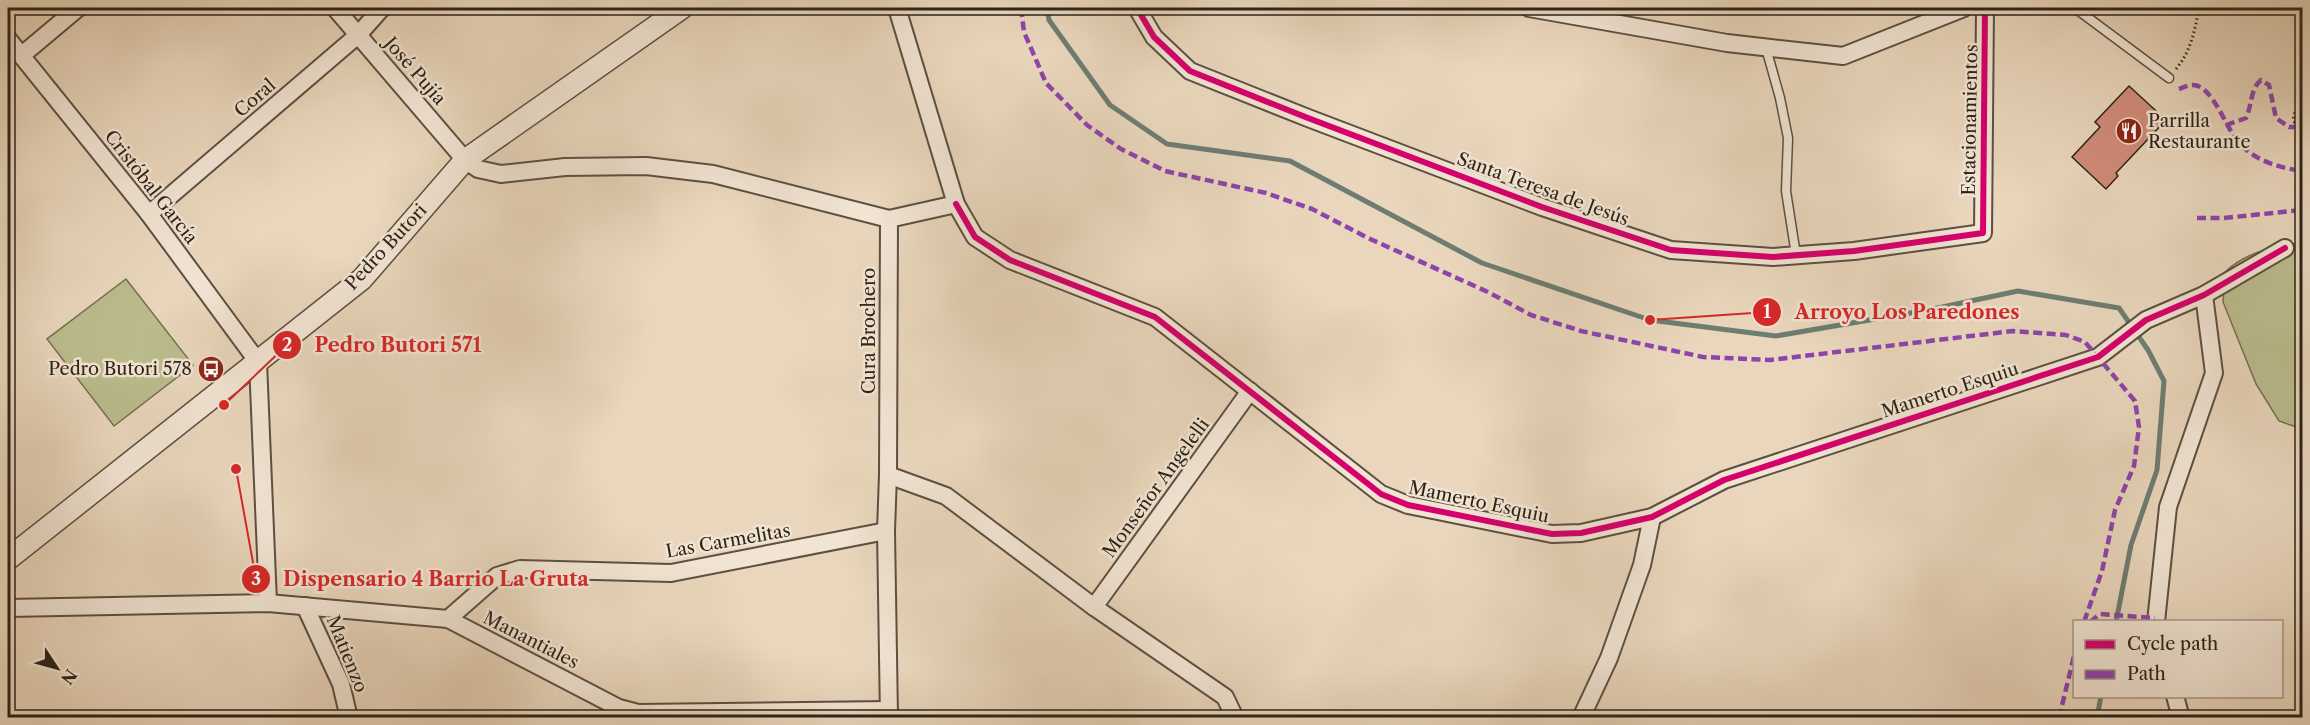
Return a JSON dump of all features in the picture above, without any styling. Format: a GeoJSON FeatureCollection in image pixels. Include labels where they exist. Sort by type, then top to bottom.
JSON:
{"type":"FeatureCollection","features":[{"type":"Feature","properties":{"kind":"street"},"geometry":{"type":"LineString","coordinates":[[22,55],[78,8]]}},
{"type":"Feature","properties":{"kind":"street","name":"José Pujía"},"geometry":{"type":"LineString","coordinates":[[335,8],[465,160]]}},
{"type":"Feature","properties":{"kind":"street","name":"Coral"},"geometry":{"type":"LineString","coordinates":[[149,214],[358,35],[382,8]]}},
{"type":"Feature","properties":{"kind":"street","name":"Pedro Butori"},"geometry":{"type":"LineString","coordinates":[[8,559],[362,279],[465,160],[682,8]]}},
{"type":"Feature","properties":{"kind":"street"},"geometry":{"type":"LineString","coordinates":[[465,160],[478,169],[501,174],[565,167],[646,166],[713,174],[889,219],[956,204],[897,8]]}},
{"type":"Feature","properties":{"kind":"street","name":"Santa Teresa de Jesús"},"geometry":{"type":"LineString","coordinates":[[1137,8],[1154,38],[1190,71],[1542,207],[1671,250],[1773,257],[1854,251],[1983,232]]}},
{"type":"Feature","properties":{"kind":"street"},"geometry":{"type":"LineString","coordinates":[[1529,8],[1727,43],[1843,56],[1964,8]]}},
{"type":"Feature","properties":{"kind":"street","name":"Estacionamientos"},"geometry":{"type":"LineString","coordinates":[[1983,232],[1985,8]]}},
{"type":"Feature","properties":{"kind":"street","name":"Cristóbal García"},"geometry":{"type":"LineString","coordinates":[[8,39],[149,214],[258,362]]}},
{"type":"Feature","properties":{"kind":"street","name":"Mamerto Esquiu"},"geometry":{"type":"LineString","coordinates":[[956,204],[975,237],[1010,260],[1155,317],[1381,494],[1408,505],[1552,534],[1581,533],[1652,517],[1724,480],[2097,357],[2146,320],[2204,295],[2285,248]]}},
{"type":"Feature","properties":{"kind":"street","name":"Cura Brochero"},"geometry":{"type":"LineString","coordinates":[[889,219],[886,531],[889,714]]}},
{"type":"Feature","properties":{"kind":"street"},"geometry":{"type":"LineString","coordinates":[[2156,620],[2168,507],[2214,373],[2204,295]]}},
{"type":"Feature","properties":{"kind":"street"},"geometry":{"type":"LineString","coordinates":[[258,362],[268,603]]}},
{"type":"Feature","properties":{"kind":"street","name":"Monseñor Angelelli"},"geometry":{"type":"LineString","coordinates":[[1094,607],[1250,391]]}},
{"type":"Feature","properties":{"kind":"street"},"geometry":{"type":"LineString","coordinates":[[888,475],[946,495],[1094,607],[1225,697],[1235,717]]}},
{"type":"Feature","properties":{"kind":"street"},"geometry":{"type":"LineString","coordinates":[[1581,717],[1609,658],[1642,565],[1652,517]]}},
{"type":"Feature","properties":{"kind":"street","name":"Las Carmelitas"},"geometry":{"type":"LineString","coordinates":[[448,619],[497,576],[520,569],[671,573],[886,531]]}},
{"type":"Feature","properties":{"kind":"street","name":"Manantiales"},"geometry":{"type":"LineString","coordinates":[[8,608],[268,603],[448,619],[619,708],[638,713],[889,714]]}},
{"type":"Feature","properties":{"kind":"street","name":"Matienzo"},"geometry":{"type":"LineString","coordinates":[[305,606],[341,684],[350,717]]}},
{"type":"Feature","properties":{"kind":"street"},"geometry":{"type":"LineString","coordinates":[[2176,698],[2181,717]]}},
{"type":"Feature","properties":{"kind":"lane"},"geometry":{"type":"LineString","coordinates":[[2075,8],[2169,78]]}},
{"type":"Feature","properties":{"kind":"lane"},"geometry":{"type":"LineString","coordinates":[[1766,47],[1788,138],[1786,191],[1796,255]]}},
{"type":"Feature","properties":{"kind":"path"},"geometry":{"type":"LineString","coordinates":[[2169,78],[2185,58],[2194,34],[2199,8]]}},
{"type":"Feature","properties":{"kind":"path"},"geometry":{"type":"LineString","coordinates":[[2301,106],[2294,113],[2293,118],[2298,127],[2302,129]]}},
{"type":"Feature","properties":{"kind":"green space"},"geometry":{"type":"Polygon","coordinates":[[[2302,243],[2302,429],[2279,421],[2256,384],[2223,302],[2225,272],[2233,265],[2261,251],[2302,243]]]}},
{"type":"Feature","properties":{"kind":"green space"},"geometry":{"type":"Polygon","coordinates":[[[126,279],[193,365],[114,426],[47,339],[126,279]]]}},
{"type":"Feature","properties":{"kind":"building"},"geometry":{"type":"Polygon","coordinates":[[[2129,86],[2166,120],[2116,173],[2118,176],[2106,189],[2072,157],[2100,127],[2095,122],[2129,86]]]}},
{"type":"Feature","properties":{"kind":"waterway"},"geometry":{"type":"LineString","coordinates":[[1047,8],[1049,20],[1110,105],[1167,144],[1290,161],[1482,263],[1650,320],[1776,336],[1928,310],[2018,291],[2119,308],[2148,350],[2164,381],[2157,470],[2131,545],[2116,620]]}},
{"type":"Feature","properties":{"kind":"waterway"},"geometry":{"type":"LineString","coordinates":[[2097,718],[2101,698]]}},
{"type":"Feature","properties":{"kind":"marked path"},"geometry":{"type":"LineString","coordinates":[[1021,8],[1024,32],[1046,83],[1087,125],[1121,149],[1165,171],[1266,193],[1312,209],[1368,238],[1488,292],[1531,315],[1581,331],[1703,357],[1770,360],[2013,331],[2066,335],[2085,342],[2135,401],[2139,427],[2134,466],[2115,510],[2102,571],[2085,620]]}},
{"type":"Feature","properties":{"kind":"marked path"},"geometry":{"type":"LineString","coordinates":[[2226,125],[2246,118],[2253,93],[2261,80],[2269,85],[2276,118],[2289,127],[2298,127]]}},
{"type":"Feature","properties":{"kind":"marked path"},"geometry":{"type":"LineString","coordinates":[[2179,89],[2192,85],[2206,92],[2240,144],[2253,155],[2277,166],[2302,171]]}},
{"type":"Feature","properties":{"kind":"marked path"},"geometry":{"type":"LineString","coordinates":[[2197,218],[2224,218],[2302,210]]}},
{"type":"Feature","properties":{"kind":"marked path"},"geometry":{"type":"LineString","coordinates":[[2092,620],[2100,614],[2155,618]]}},
{"type":"Feature","properties":{"kind":"marked path"},"geometry":{"type":"LineString","coordinates":[[2059,718],[2073,660]]}},
{"type":"Feature","properties":{"kind":"cycle path"},"geometry":{"type":"LineString","coordinates":[[1137,8],[1154,37],[1190,71],[1308,118],[1542,207],[1671,250],[1773,257],[1854,251],[1983,233],[1985,8]]}},
{"type":"Feature","properties":{"kind":"cycle path"},"geometry":{"type":"LineString","coordinates":[[956,204],[975,237],[1010,260],[1155,317],[1381,494],[1408,505],[1552,534],[1581,533],[1652,517],[1724,480],[2098,357],[2146,320],[2204,295],[2285,248]]}},
{"type":"Feature","properties":{"kind":"place","name":"Parrilla Restaurante"},"geometry":{"type":"Point","coordinates":[2129,131]}},
{"type":"Feature","properties":{"kind":"place","name":"Arroyo Los Paredones"},"geometry":{"type":"Point","coordinates":[1650,320]}},
{"type":"Feature","properties":{"kind":"place","name":"Pedro Butori 578"},"geometry":{"type":"Point","coordinates":[211,369]}},
{"type":"Feature","properties":{"kind":"place","name":"Pedro Butori 571"},"geometry":{"type":"Point","coordinates":[224,405]}},
{"type":"Feature","properties":{"kind":"place","name":"Dispensario 4 Barrio La Gruta"},"geometry":{"type":"Point","coordinates":[236,469]}}]}
